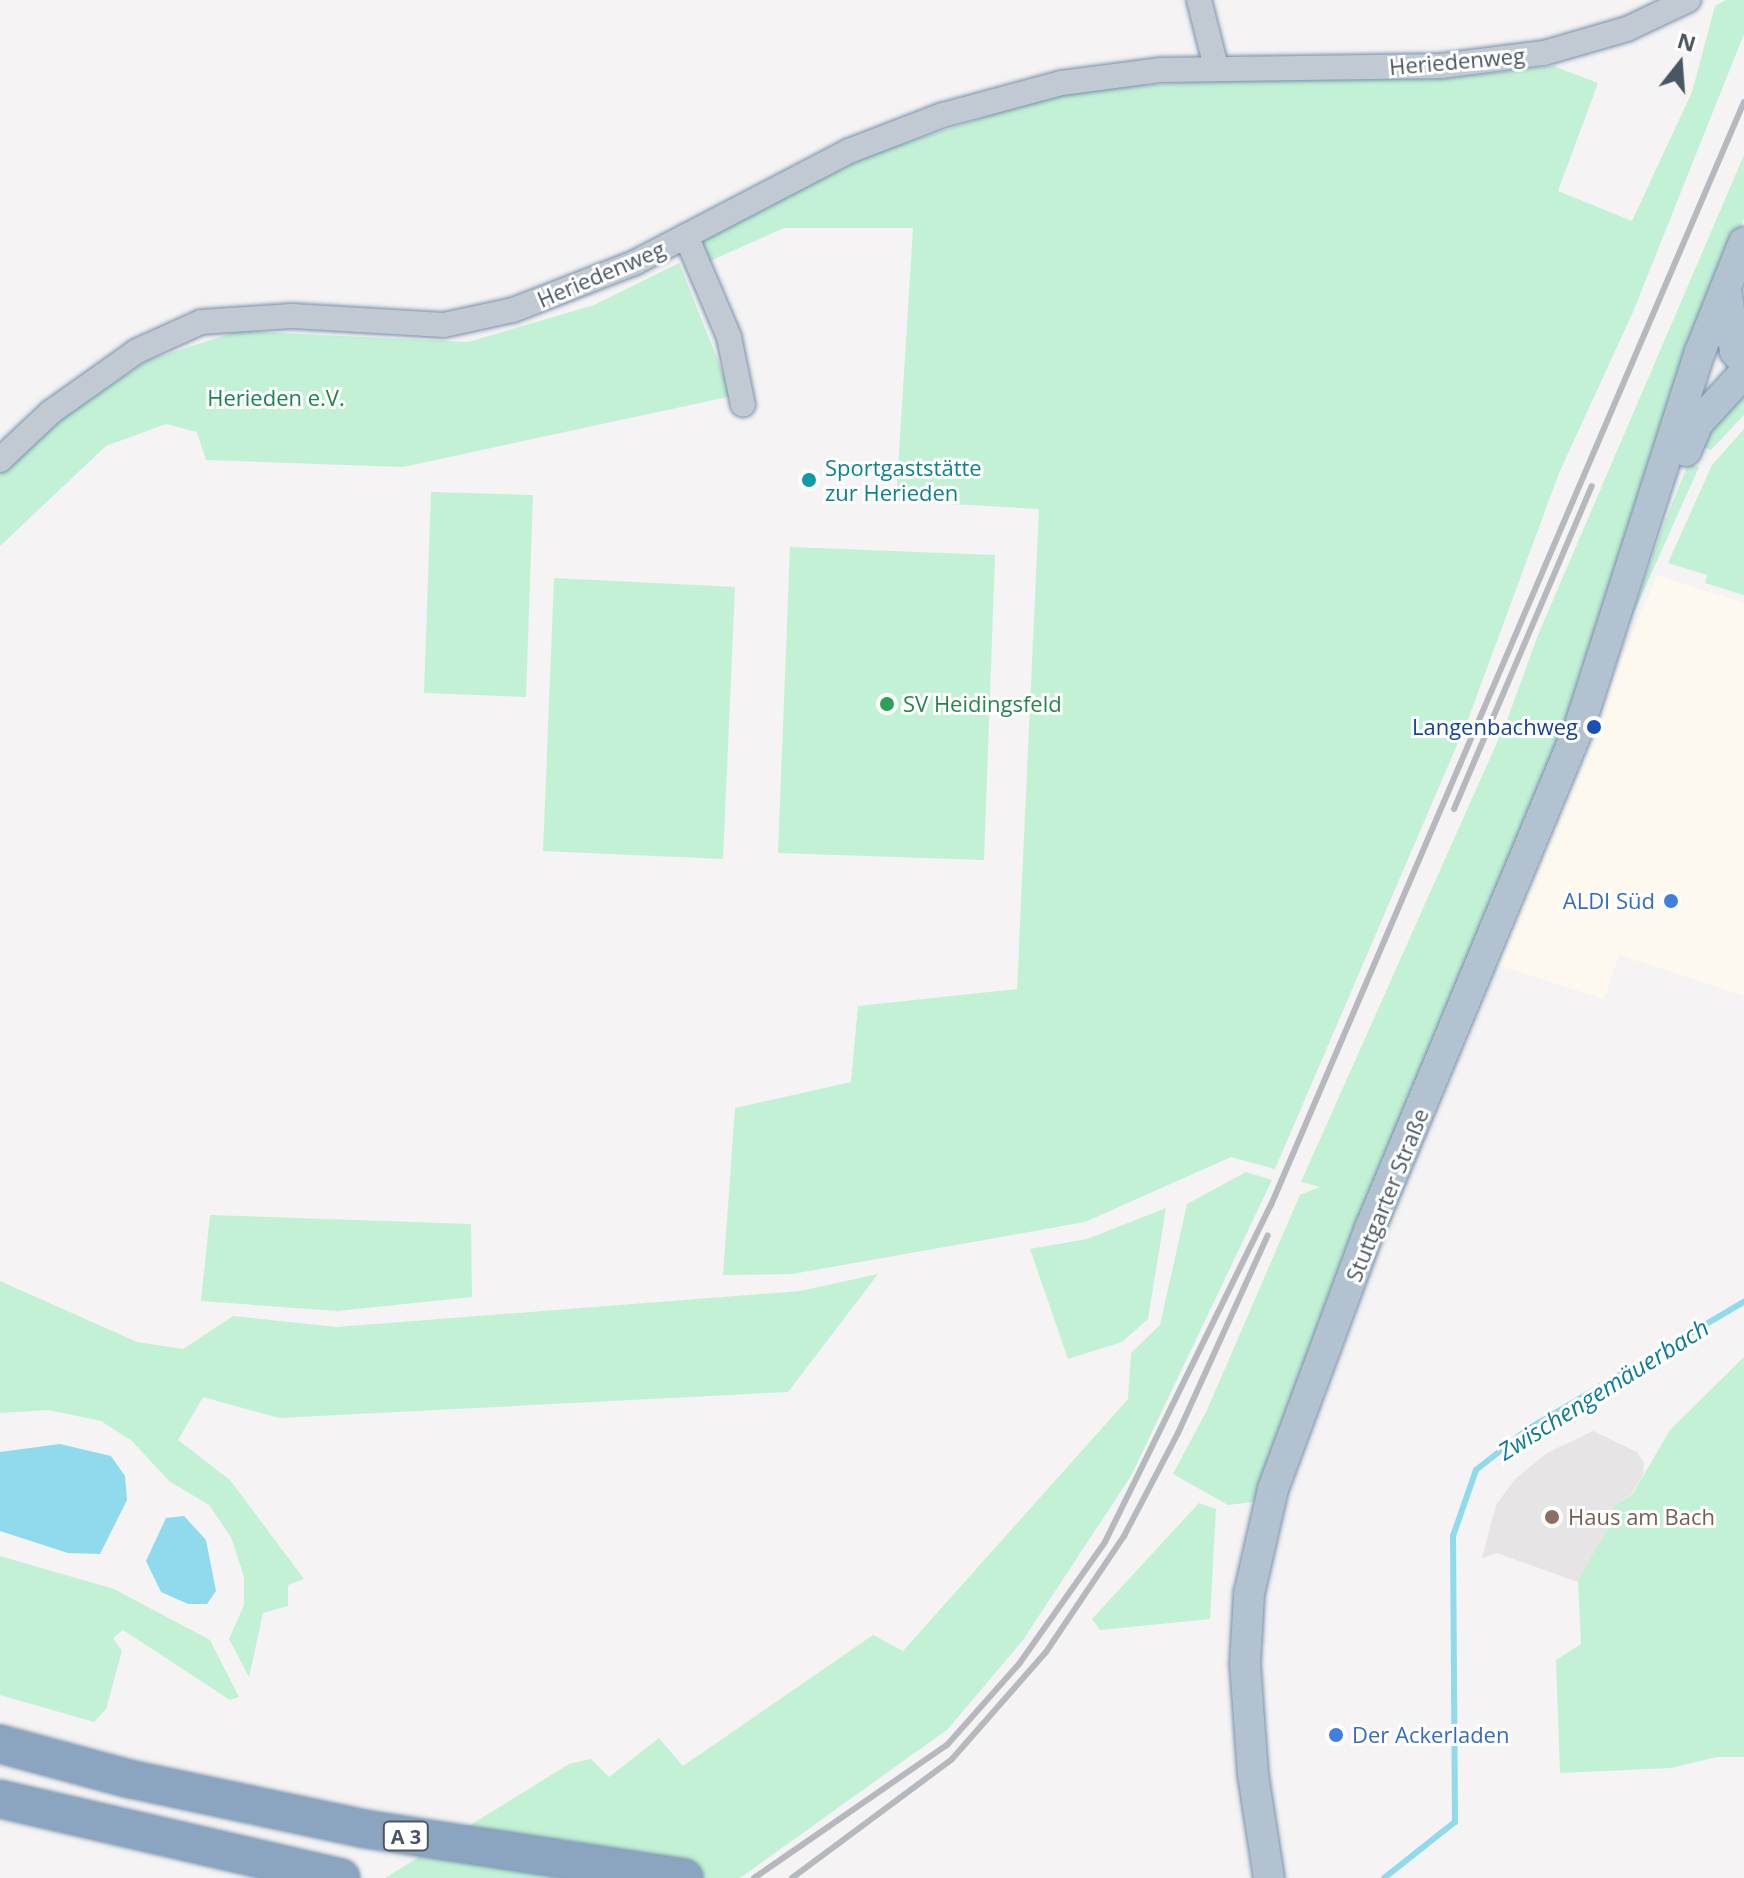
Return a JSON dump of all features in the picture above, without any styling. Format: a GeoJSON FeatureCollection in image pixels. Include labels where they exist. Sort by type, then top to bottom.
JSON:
{"type":"FeatureCollection","features":[{"type":"Feature","properties":{"kind":"highway","name":"A 3"},"geometry":{"type":"LineString","coordinates":[[0,1744],[130,1779],[365,1829],[684,1878]]}},
{"type":"Feature","properties":{"kind":"highway"},"geometry":{"type":"LineString","coordinates":[[0,1799],[119,1830],[341,1878]]}},
{"type":"Feature","properties":{"kind":"main road","name":"Stuttgarter Straße"},"geometry":{"type":"LineString","coordinates":[[1269,1878],[1253,1775],[1245,1664],[1249,1594],[1273,1489],[1371,1226],[1557,784],[1645,536],[1700,352],[1744,242]]}},
{"type":"Feature","properties":{"kind":"main road","name":"Stuttgarter Straße"},"geometry":{"type":"LineString","coordinates":[[1645,536],[1698,423],[1742,358],[1727,289]]}},
{"type":"Feature","properties":{"kind":"main road","name":"Stuttgarter Straße"},"geometry":{"type":"LineString","coordinates":[[1689,397],[1709,370],[1742,358]]}},
{"type":"Feature","properties":{"kind":"street"},"geometry":{"type":"LineString","coordinates":[[1199,0],[1216,67]]}},
{"type":"Feature","properties":{"kind":"street","name":"Heriedenweg"},"geometry":{"type":"LineString","coordinates":[[0,460],[51,412],[137,351],[201,322],[292,316],[444,325],[513,310],[634,263],[849,151],[943,115],[1062,83],[1216,67],[1441,66],[1544,53],[1627,29],[1688,0]]}},
{"type":"Feature","properties":{"kind":"street"},"geometry":{"type":"LineString","coordinates":[[686,236],[729,337],[743,405]]}},
{"type":"Feature","properties":{"kind":"shaded area"},"geometry":{"type":"Polygon","coordinates":[[[1657,575],[1744,603],[1744,996],[1619,955],[1604,999],[1494,964],[1657,575]]]}},
{"type":"Feature","properties":{"kind":"shaded area","name":"Haus am Bach"},"geometry":{"type":"Polygon","coordinates":[[[1593,1431],[1637,1452],[1644,1463],[1643,1475],[1631,1495],[1615,1505],[1608,1529],[1578,1582],[1497,1553],[1482,1558],[1496,1505],[1515,1479],[1547,1453],[1593,1431]]]}},
{"type":"Feature","properties":{"kind":"green space"},"geometry":{"type":"Polygon","coordinates":[[[1726,0],[1744,0],[1744,34],[1633,312],[1559,473],[1469,717],[1275,1169],[1231,1157],[1085,1222],[792,1274],[723,1275],[735,1108],[851,1082],[858,1006],[1017,989],[1039,509],[896,501],[913,228],[784,228],[710,261],[697,239],[853,160],[1065,91],[1218,80],[1444,79],[1553,66],[1598,83],[1558,191],[1632,221],[1692,92],[1715,6],[1726,0]]]}},
{"type":"Feature","properties":{"kind":"green space"},"geometry":{"type":"Polygon","coordinates":[[[1744,155],[1744,219],[1711,298],[1594,648],[1260,1501],[1228,1505],[1173,1474],[1207,1410],[1300,1195],[1320,1187],[1301,1182],[1507,720],[1538,635],[1744,155]]]}},
{"type":"Feature","properties":{"kind":"green space","name":"Herieden e.V."},"geometry":{"type":"Polygon","coordinates":[[[679,263],[732,396],[403,467],[206,460],[197,432],[166,424],[106,446],[0,546],[0,474],[60,420],[148,360],[239,331],[468,342],[594,305],[679,263]]]}},
{"type":"Feature","properties":{"kind":"green space"},"geometry":{"type":"Polygon","coordinates":[[[1744,391],[1744,415],[1711,450],[1699,445],[1744,391]]]}},
{"type":"Feature","properties":{"kind":"green space"},"geometry":{"type":"Polygon","coordinates":[[[1744,429],[1744,595],[1705,583],[1707,575],[1668,563],[1712,465],[1744,429]]]}},
{"type":"Feature","properties":{"kind":"green space"},"geometry":{"type":"Polygon","coordinates":[[[1688,464],[1699,467],[1627,628],[1663,527],[1688,464]]]}},
{"type":"Feature","properties":{"kind":"green space"},"geometry":{"type":"Polygon","coordinates":[[[431,492],[533,495],[526,697],[424,693],[431,492]]]}},
{"type":"Feature","properties":{"kind":"green space","name":"SV Heidingsfeld"},"geometry":{"type":"Polygon","coordinates":[[[790,547],[995,555],[984,860],[778,853],[790,547]]]}},
{"type":"Feature","properties":{"kind":"green space"},"geometry":{"type":"Polygon","coordinates":[[[554,578],[735,587],[723,859],[543,851],[554,578]]]}},
{"type":"Feature","properties":{"kind":"green space"},"geometry":{"type":"Polygon","coordinates":[[[1246,1172],[1272,1180],[1131,1476],[1023,1640],[948,1729],[740,1878],[385,1878],[569,1764],[591,1759],[609,1777],[659,1738],[683,1766],[873,1635],[903,1651],[1128,1399],[1131,1353],[1160,1325],[1187,1204],[1246,1172]]]}},
{"type":"Feature","properties":{"kind":"green space"},"geometry":{"type":"Polygon","coordinates":[[[1166,1208],[1148,1319],[1122,1342],[1068,1359],[1030,1249],[1087,1239],[1166,1208]]]}},
{"type":"Feature","properties":{"kind":"green space"},"geometry":{"type":"Polygon","coordinates":[[[210,1215],[471,1224],[472,1297],[337,1311],[201,1301],[210,1215]]]}},
{"type":"Feature","properties":{"kind":"green space"},"geometry":{"type":"Polygon","coordinates":[[[878,1274],[788,1392],[279,1418],[203,1397],[178,1440],[230,1480],[304,1579],[288,1585],[288,1606],[263,1613],[249,1677],[229,1639],[244,1605],[244,1577],[231,1537],[209,1505],[169,1481],[132,1441],[101,1421],[48,1410],[0,1413],[0,1281],[137,1342],[183,1349],[233,1316],[337,1327],[800,1291],[878,1274]]]}},
{"type":"Feature","properties":{"kind":"green space"},"geometry":{"type":"Polygon","coordinates":[[[1744,1357],[1744,1757],[1717,1757],[1671,1768],[1560,1773],[1556,1660],[1581,1644],[1578,1582],[1608,1529],[1615,1505],[1632,1495],[1670,1430],[1744,1357]]]}},
{"type":"Feature","properties":{"kind":"green space"},"geometry":{"type":"Polygon","coordinates":[[[1199,1503],[1216,1509],[1210,1619],[1100,1630],[1092,1619],[1199,1503]]]}},
{"type":"Feature","properties":{"kind":"green space"},"geometry":{"type":"Polygon","coordinates":[[[0,1556],[114,1589],[210,1640],[239,1697],[230,1700],[123,1630],[113,1638],[122,1651],[106,1709],[94,1722],[0,1695],[0,1556]]]}},
{"type":"Feature","properties":{"kind":"water"},"geometry":{"type":"Polygon","coordinates":[[[60,1444],[111,1456],[125,1476],[127,1500],[100,1554],[68,1553],[0,1531],[0,1452],[60,1444]]]}},
{"type":"Feature","properties":{"kind":"water"},"geometry":{"type":"Polygon","coordinates":[[[184,1516],[206,1540],[216,1591],[207,1604],[188,1604],[161,1592],[146,1561],[166,1518],[184,1516]]]}},
{"type":"Feature","properties":{"kind":"waterway","name":"Zwischengemäuerbach"},"geometry":{"type":"LineString","coordinates":[[1384,1878],[1455,1822],[1453,1536],[1476,1470],[1528,1429],[1744,1302]]}},
{"type":"Feature","properties":{"kind":"railway"},"geometry":{"type":"LineString","coordinates":[[754,1878],[947,1745],[1019,1664],[1105,1542],[1271,1205],[1744,102]]}},
{"type":"Feature","properties":{"kind":"railway"},"geometry":{"type":"LineString","coordinates":[[1454,809],[1592,486]]}},
{"type":"Feature","properties":{"kind":"railway"},"geometry":{"type":"LineString","coordinates":[[792,1878],[952,1759],[1046,1652],[1124,1536],[1178,1433],[1268,1235]]}},
{"type":"Feature","properties":{"kind":"place","name":"Sportgaststätte zur Herieden"},"geometry":{"type":"Point","coordinates":[809,480]}},
{"type":"Feature","properties":{"kind":"place","name":"SV Heidingsfeld"},"geometry":{"type":"Point","coordinates":[887,704]}},
{"type":"Feature","properties":{"kind":"place","name":"Langenbachweg"},"geometry":{"type":"Point","coordinates":[1594,727]}},
{"type":"Feature","properties":{"kind":"place","name":"ALDI Süd"},"geometry":{"type":"Point","coordinates":[1671,901]}},
{"type":"Feature","properties":{"kind":"place","name":"Haus am Bach"},"geometry":{"type":"Point","coordinates":[1552,1517]}},
{"type":"Feature","properties":{"kind":"place","name":"Der Ackerladen"},"geometry":{"type":"Point","coordinates":[1336,1735]}}]}
